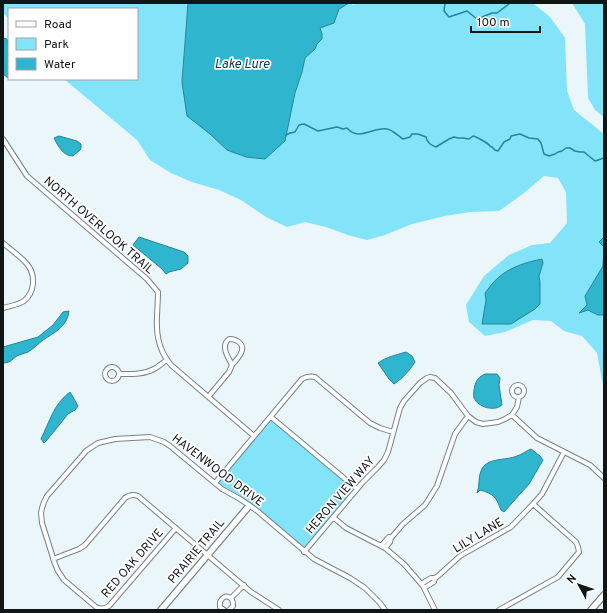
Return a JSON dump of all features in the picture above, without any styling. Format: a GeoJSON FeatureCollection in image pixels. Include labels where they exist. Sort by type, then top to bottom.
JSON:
{"type":"FeatureCollection","features":[{"type":"Feature","properties":{"kind":"street","name":"NORTH OVERLOOK TRAIL"},"geometry":{"type":"LineString","coordinates":[[3,139],[27,176],[147,279],[158,292],[157,331],[160,348],[170,365],[209,396],[254,436]]}},
{"type":"Feature","properties":{"kind":"street"},"geometry":{"type":"LineString","coordinates":[[3,243],[27,264],[32,272],[34,284],[24,301],[17,305],[3,308]]}},
{"type":"Feature","properties":{"kind":"street"},"geometry":{"type":"LineString","coordinates":[[209,396],[229,372],[243,349],[239,341],[229,339],[224,345],[232,365]]}},
{"type":"Feature","properties":{"kind":"street"},"geometry":{"type":"LineString","coordinates":[[119,374],[146,372],[154,369],[167,360]]}},
{"type":"Feature","properties":{"kind":"street"},"geometry":{"type":"LineString","coordinates":[[215,483],[302,379],[306,377],[315,377],[370,423],[393,432]]}},
{"type":"Feature","properties":{"kind":"street","name":"HERON VIEW WAY"},"geometry":{"type":"LineString","coordinates":[[304,552],[357,489],[384,460],[388,452],[397,416],[404,401],[420,382],[430,377],[435,378],[451,393],[468,416]]}},
{"type":"Feature","properties":{"kind":"street"},"geometry":{"type":"LineString","coordinates":[[383,547],[389,537],[391,538],[403,524],[425,505],[437,486],[455,434],[468,416],[476,422],[482,424],[498,422],[512,415],[517,407],[519,397]]}},
{"type":"Feature","properties":{"kind":"street"},"geometry":{"type":"LineString","coordinates":[[512,415],[537,438],[590,465],[604,478]]}},
{"type":"Feature","properties":{"kind":"street"},"geometry":{"type":"LineString","coordinates":[[271,417],[357,489]]}},
{"type":"Feature","properties":{"kind":"street","name":"HAVENWOOD DRIVE"},"geometry":{"type":"LineString","coordinates":[[53,559],[42,523],[41,513],[47,496],[81,457],[98,443],[115,439],[150,437],[170,446],[222,489],[256,510],[304,552],[350,578],[364,588],[380,603],[385,610]]}},
{"type":"Feature","properties":{"kind":"street","name":"LILY LANE"},"geometry":{"type":"LineString","coordinates":[[422,586],[431,578],[438,576],[469,550],[511,527],[533,504],[546,487],[564,452]]}},
{"type":"Feature","properties":{"kind":"street"},"geometry":{"type":"LineString","coordinates":[[53,559],[80,549],[125,498],[131,495],[138,496],[261,599],[279,610]]}},
{"type":"Feature","properties":{"kind":"street"},"geometry":{"type":"LineString","coordinates":[[501,610],[558,577],[579,552],[576,542],[533,504]]}},
{"type":"Feature","properties":{"kind":"street","name":"PRAIRIE TRAIL"},"geometry":{"type":"LineString","coordinates":[[161,610],[249,506]]}},
{"type":"Feature","properties":{"kind":"street"},"geometry":{"type":"LineString","coordinates":[[333,517],[346,528],[383,547],[404,564],[422,586],[435,610]]}},
{"type":"Feature","properties":{"kind":"street","name":"RED OAK DRIVE"},"geometry":{"type":"LineString","coordinates":[[53,559],[64,580],[96,607],[101,609],[106,608],[110,606],[176,528]]}},
{"type":"Feature","properties":{"kind":"street"},"geometry":{"type":"LineString","coordinates":[[231,598],[244,585]]}},
{"type":"Feature","properties":{"kind":"street"},"geometry":{"type":"LineString","coordinates":[[591,610],[604,595]]}},
{"type":"Feature","properties":{"kind":"street"},"geometry":{"type":"LineString","coordinates":[[224,610],[220,607],[220,600],[224,597],[231,598]]}},
{"type":"Feature","properties":{"kind":"street"},"geometry":{"type":"LineString","coordinates":[[229,610],[234,604],[231,598]]}},
{"type":"Feature","properties":{"kind":"green space"},"geometry":{"type":"Polygon","coordinates":[[[3,3],[188,3],[182,82],[210,134],[227,150],[285,141],[295,93],[305,58],[315,49],[317,44],[322,39],[320,28],[336,18],[339,9],[346,4],[533,3],[550,17],[565,38],[567,91],[574,110],[604,134],[604,391],[597,353],[582,336],[564,331],[551,321],[533,320],[505,332],[485,336],[469,322],[466,305],[484,276],[509,255],[532,245],[550,243],[567,223],[566,192],[558,178],[544,176],[499,211],[470,212],[445,216],[412,224],[385,235],[367,240],[305,222],[287,227],[266,217],[241,200],[219,190],[192,182],[171,173],[150,160],[137,140],[65,80],[138,80],[138,8],[8,8],[8,18],[3,13],[3,3]]]}},
{"type":"Feature","properties":{"kind":"green space"},"geometry":{"type":"Polygon","coordinates":[[[572,3],[604,3],[604,117],[595,110],[588,98],[585,24],[572,3]]]}},
{"type":"Feature","properties":{"kind":"green space"},"geometry":{"type":"Polygon","coordinates":[[[271,420],[354,489],[304,548],[251,503],[218,483],[271,420]]]}},
{"type":"Feature","properties":{"kind":"water","name":"Lake Lure"},"geometry":{"type":"Polygon","coordinates":[[[188,3],[349,3],[339,9],[334,23],[320,28],[322,39],[317,44],[315,49],[305,58],[295,93],[285,141],[265,159],[246,157],[227,150],[187,116],[182,82],[188,3]]]}},
{"type":"Feature","properties":{"kind":"water"},"geometry":{"type":"Polygon","coordinates":[[[3,38],[7,39],[8,44],[8,78],[3,74],[3,38]]]}},
{"type":"Feature","properties":{"kind":"water"},"geometry":{"type":"Polygon","coordinates":[[[59,136],[77,141],[81,144],[81,149],[73,156],[69,156],[59,147],[54,138],[59,136]]]}},
{"type":"Feature","properties":{"kind":"water"},"geometry":{"type":"Polygon","coordinates":[[[139,237],[184,252],[188,256],[188,263],[181,269],[166,274],[133,245],[139,237]]]}},
{"type":"Feature","properties":{"kind":"water"},"geometry":{"type":"Polygon","coordinates":[[[604,237],[604,247],[599,242],[604,237]]]}},
{"type":"Feature","properties":{"kind":"water"},"geometry":{"type":"Polygon","coordinates":[[[604,247],[604,315],[598,315],[588,310],[579,313],[587,305],[585,296],[603,266],[604,247]]]}},
{"type":"Feature","properties":{"kind":"water"},"geometry":{"type":"Polygon","coordinates":[[[542,259],[543,263],[539,276],[540,304],[535,309],[511,324],[482,324],[486,300],[485,293],[494,281],[513,268],[525,263],[542,259]]]}},
{"type":"Feature","properties":{"kind":"water"},"geometry":{"type":"Polygon","coordinates":[[[69,311],[66,321],[56,332],[28,352],[3,363],[3,347],[38,337],[53,325],[63,312],[69,311]]]}},
{"type":"Feature","properties":{"kind":"water"},"geometry":{"type":"Polygon","coordinates":[[[406,352],[412,356],[415,362],[406,374],[394,384],[378,363],[406,352]]]}},
{"type":"Feature","properties":{"kind":"water"},"geometry":{"type":"Polygon","coordinates":[[[485,374],[497,374],[500,378],[499,385],[502,405],[499,407],[486,408],[479,404],[474,398],[475,385],[480,377],[485,374]]]}},
{"type":"Feature","properties":{"kind":"water"},"geometry":{"type":"Polygon","coordinates":[[[70,392],[78,406],[75,410],[68,414],[44,443],[41,439],[52,414],[64,397],[70,392]]]}},
{"type":"Feature","properties":{"kind":"water"},"geometry":{"type":"Polygon","coordinates":[[[531,449],[543,460],[529,484],[504,512],[501,510],[496,499],[491,495],[480,490],[477,493],[480,473],[487,463],[512,458],[531,449]]]}},
{"type":"Feature","properties":{"kind":"waterway"},"geometry":{"type":"LineString","coordinates":[[445,3],[444,11],[449,17],[467,11],[477,19],[492,13],[497,13],[510,3]]}},
{"type":"Feature","properties":{"kind":"waterway"},"geometry":{"type":"LineString","coordinates":[[286,135],[295,132],[299,125],[304,124],[318,131],[337,127],[343,129],[347,128],[356,134],[387,129],[403,139],[410,137],[412,134],[418,134],[426,137],[427,141],[436,147],[454,137],[469,139],[473,136],[482,140],[498,151],[504,142],[510,139],[511,136],[520,134],[529,138],[538,139],[541,143],[544,154],[549,156],[566,148],[570,148],[575,151],[584,152],[595,161],[604,158]]}}]}
